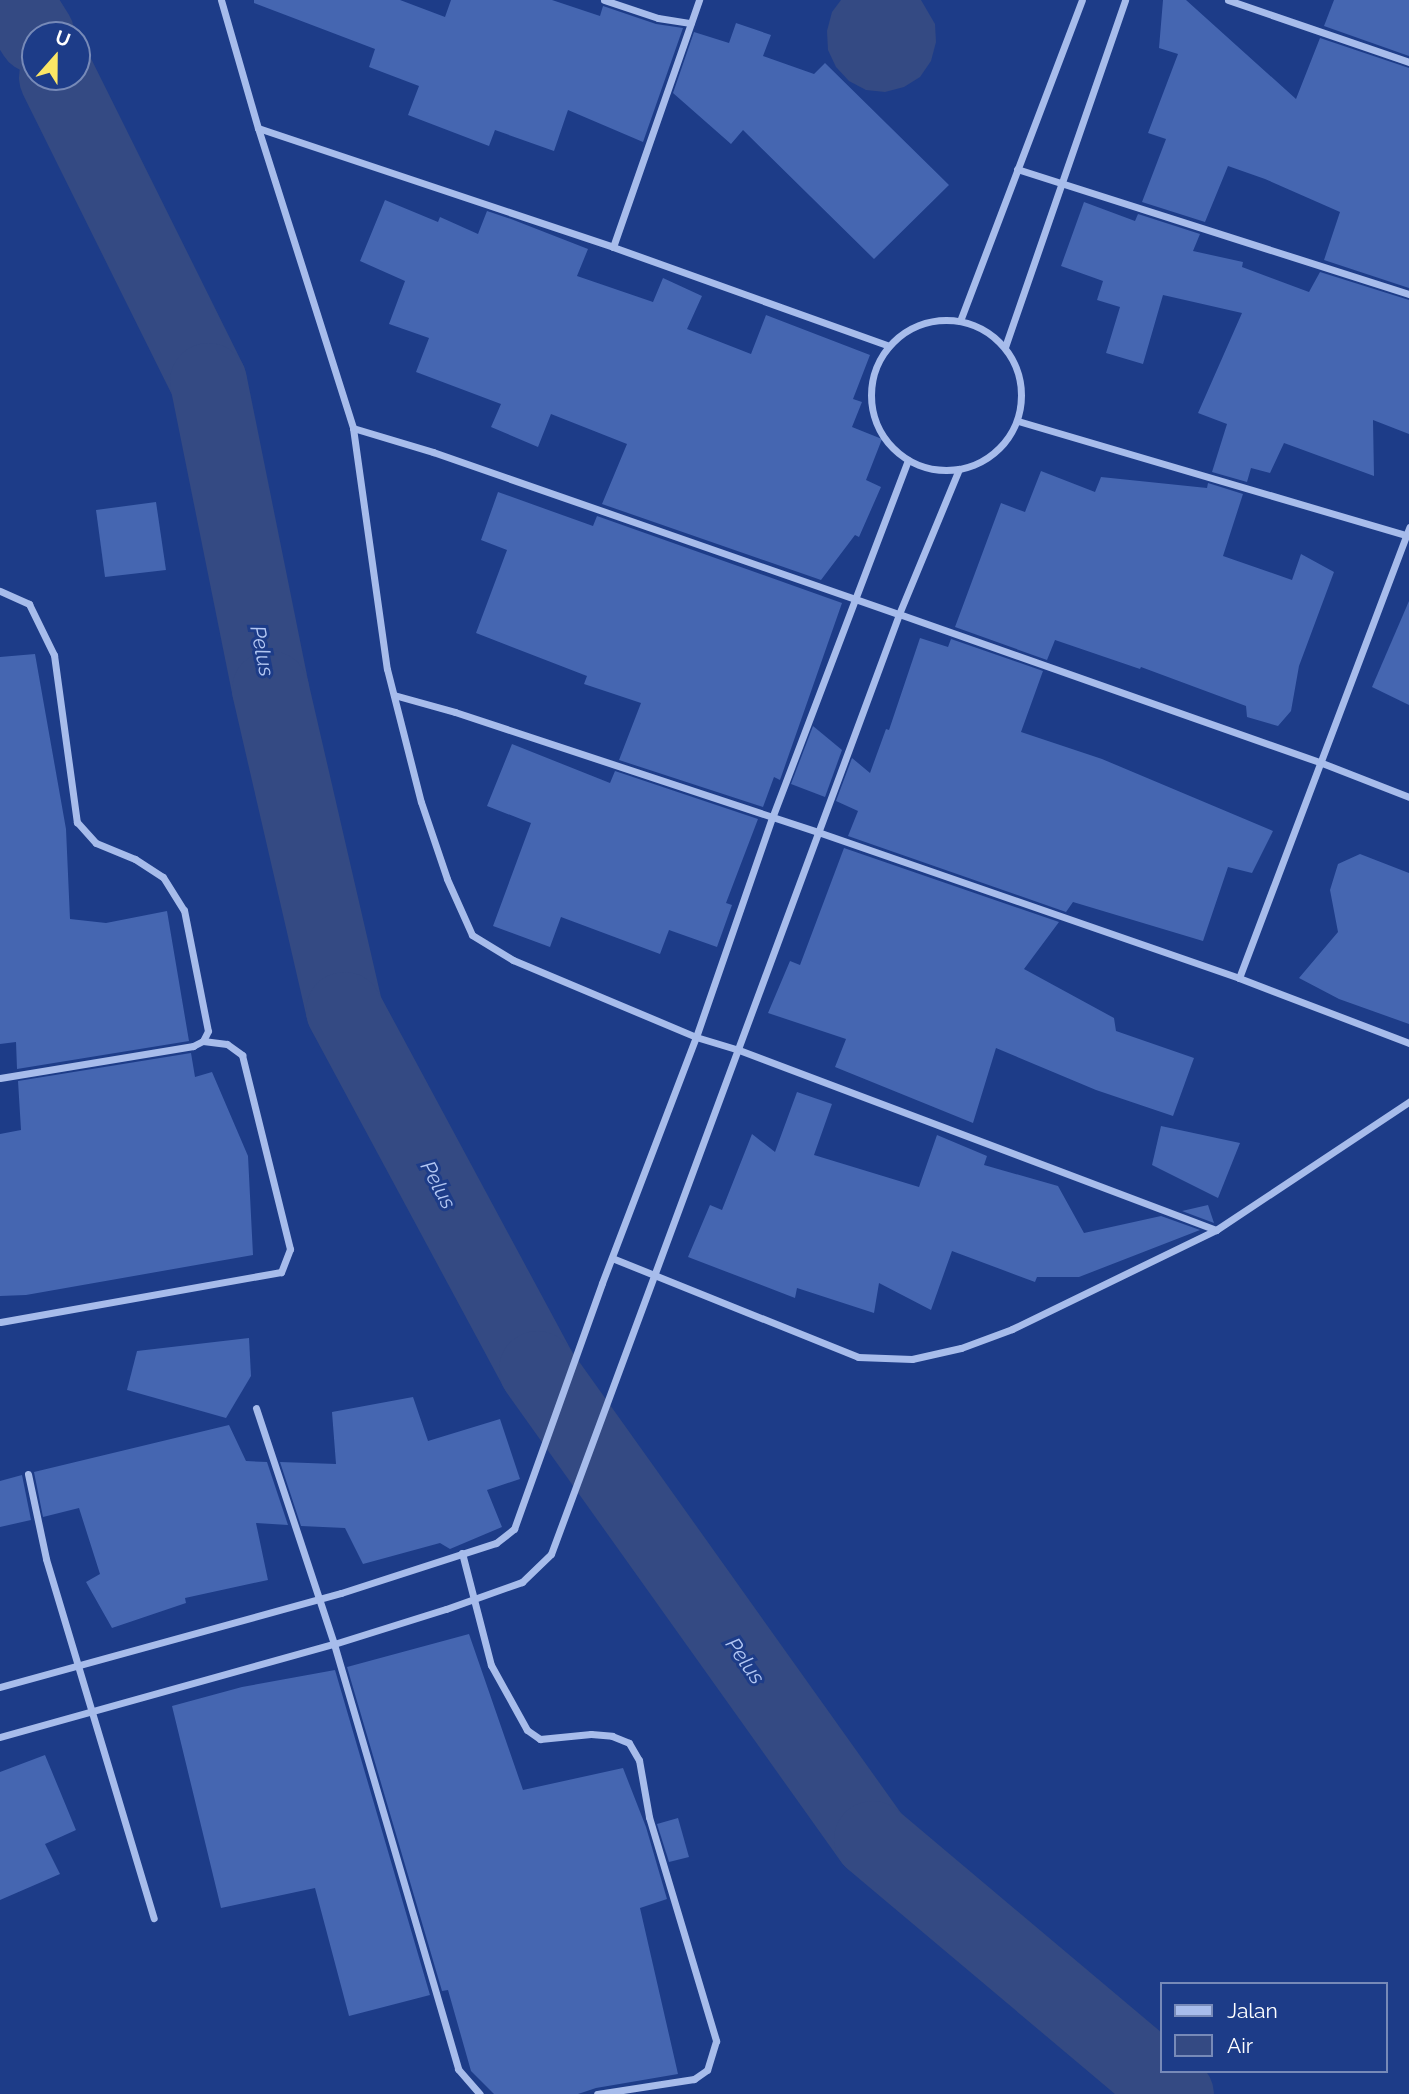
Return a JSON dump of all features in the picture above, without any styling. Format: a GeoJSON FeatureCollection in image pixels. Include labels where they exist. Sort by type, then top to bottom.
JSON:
{"type":"FeatureCollection","features":[{"type":"Feature","properties":{"kind":"street"},"geometry":{"type":"LineString","coordinates":[[221,0],[258,128],[353,428],[387,669],[421,802],[447,879],[472,935],[513,960],[696,1037],[739,1050],[1216,1230]]}},
{"type":"Feature","properties":{"kind":"street"},"geometry":{"type":"LineString","coordinates":[[604,0],[658,18],[691,23]]}},
{"type":"Feature","properties":{"kind":"street"},"geometry":{"type":"LineString","coordinates":[[613,247],[699,0]]}},
{"type":"Feature","properties":{"kind":"street"},"geometry":{"type":"LineString","coordinates":[[960,321],[1082,0]]}},
{"type":"Feature","properties":{"kind":"street"},"geometry":{"type":"LineString","coordinates":[[1005,347],[1125,0]]}},
{"type":"Feature","properties":{"kind":"street"},"geometry":{"type":"LineString","coordinates":[[1228,0],[1409,62]]}},
{"type":"Feature","properties":{"kind":"street"},"geometry":{"type":"LineString","coordinates":[[258,128],[613,247],[889,346]]}},
{"type":"Feature","properties":{"kind":"street"},"geometry":{"type":"LineString","coordinates":[[1017,169],[1062,181],[1409,294]]}},
{"type":"Feature","properties":{"kind":"street"},"geometry":{"type":"LineString","coordinates":[[933,320],[960,321],[985,330],[1005,347],[1017,370],[1022,396],[1018,421],[1004,444],[984,461],[959,469],[933,469],[908,460],[888,443],[875,420],[871,394],[875,368],[889,346],[909,329],[933,320]]}},
{"type":"Feature","properties":{"kind":"street"},"geometry":{"type":"LineString","coordinates":[[1018,421],[1408,532],[1240,978]]}},
{"type":"Feature","properties":{"kind":"street"},"geometry":{"type":"LineString","coordinates":[[353,428],[433,452],[855,598],[1322,763],[1409,797]]}},
{"type":"Feature","properties":{"kind":"street"},"geometry":{"type":"LineString","coordinates":[[0,1687],[320,1600],[508,1536],[518,1518],[602,1283],[696,1037],[772,818],[908,460]]}},
{"type":"Feature","properties":{"kind":"street"},"geometry":{"type":"LineString","coordinates":[[0,1737],[334,1644],[523,1582],[544,1564],[562,1534],[818,832],[900,614],[959,469]]}},
{"type":"Feature","properties":{"kind":"street"},"geometry":{"type":"LineString","coordinates":[[0,590],[29,604],[54,655],[77,822],[96,843],[135,859],[163,877],[184,910],[208,1031],[204,1041]]}},
{"type":"Feature","properties":{"kind":"street"},"geometry":{"type":"LineString","coordinates":[[394,695],[455,712],[818,832],[1240,978],[1409,1043]]}},
{"type":"Feature","properties":{"kind":"street"},"geometry":{"type":"LineString","coordinates":[[0,1078],[193,1046],[204,1041],[228,1044],[242,1055],[290,1249],[281,1272],[0,1322]]}},
{"type":"Feature","properties":{"kind":"street"},"geometry":{"type":"LineString","coordinates":[[612,1258],[858,1357],[912,1359],[961,1348],[1012,1329],[1216,1230],[1409,1102]]}},
{"type":"Feature","properties":{"kind":"street"},"geometry":{"type":"LineString","coordinates":[[256,1408],[334,1644],[458,2069],[481,2094]]}},
{"type":"Feature","properties":{"kind":"street"},"geometry":{"type":"LineString","coordinates":[[28,1474],[46,1559],[80,1665],[90,1713],[154,1918]]}},
{"type":"Feature","properties":{"kind":"street"},"geometry":{"type":"LineString","coordinates":[[462,1553],[476,1598],[491,1665],[527,1730],[540,1738],[591,1734],[612,1736],[629,1743],[639,1760],[649,1817],[716,2041],[707,2070],[694,2079],[597,2094]]}},
{"type":"Feature","properties":{"kind":"water"},"geometry":{"type":"Polygon","coordinates":[[[841,0],[921,0],[935,24],[936,42],[931,61],[920,77],[904,87],[885,92],[866,90],[849,81],[836,67],[828,50],[827,31],[832,12],[841,0]]]}},
{"type":"Feature","properties":{"kind":"building"},"geometry":{"type":"Polygon","coordinates":[[[254,0],[400,0],[445,17],[451,0],[552,0],[600,16],[603,6],[656,24],[683,28],[643,142],[568,110],[554,151],[495,130],[489,146],[408,115],[419,86],[369,67],[375,49],[254,3],[254,0]]]}},
{"type":"Feature","properties":{"kind":"building"},"geometry":{"type":"Polygon","coordinates":[[[1163,0],[1186,0],[1296,99],[1320,38],[1409,68],[1409,288],[1324,260],[1340,212],[1228,166],[1205,222],[1142,202],[1166,139],[1148,133],[1178,54],[1159,48],[1163,0]]]}},
{"type":"Feature","properties":{"kind":"building"},"geometry":{"type":"Polygon","coordinates":[[[1334,0],[1409,0],[1409,56],[1324,26],[1334,0]]]}},
{"type":"Feature","properties":{"kind":"building"},"geometry":{"type":"Polygon","coordinates":[[[736,23],[771,35],[763,56],[814,74],[825,63],[949,185],[874,259],[743,130],[731,144],[673,93],[694,32],[729,43],[736,23]]]}},
{"type":"Feature","properties":{"kind":"building"},"geometry":{"type":"Polygon","coordinates":[[[385,200],[438,222],[440,217],[478,234],[487,211],[511,219],[588,249],[577,276],[653,302],[663,278],[702,296],[687,329],[751,354],[766,315],[870,355],[853,399],[862,402],[852,427],[882,439],[866,480],[881,487],[859,537],[855,535],[821,580],[602,504],[627,444],[551,414],[538,447],[491,427],[501,404],[416,372],[429,338],[389,324],[405,281],[360,261],[385,200]]]}},
{"type":"Feature","properties":{"kind":"building"},"geometry":{"type":"Polygon","coordinates":[[[1084,202],[1135,221],[1138,214],[1200,234],[1193,251],[1243,262],[1242,267],[1309,292],[1320,272],[1409,300],[1409,434],[1373,420],[1374,476],[1284,443],[1270,473],[1251,468],[1247,482],[1212,472],[1227,424],[1198,413],[1242,313],[1163,295],[1143,364],[1106,353],[1120,307],[1097,300],[1103,281],[1061,266],[1084,202]]]}},
{"type":"Feature","properties":{"kind":"building"},"geometry":{"type":"Polygon","coordinates":[[[1041,471],[1095,492],[1101,477],[1207,488],[1208,483],[1243,494],[1223,556],[1292,580],[1301,554],[1334,572],[1299,666],[1291,711],[1278,726],[1247,717],[1246,706],[1141,667],[1140,669],[1055,640],[1047,660],[955,627],[1001,503],[1025,512],[1041,471]]]}},
{"type":"Feature","properties":{"kind":"building"},"geometry":{"type":"Polygon","coordinates":[[[498,492],[593,526],[597,516],[842,603],[780,780],[774,777],[763,807],[619,760],[641,703],[584,684],[587,676],[476,633],[507,550],[481,540],[498,492]]]}},
{"type":"Feature","properties":{"kind":"building"},"geometry":{"type":"Polygon","coordinates":[[[156,502],[166,570],[105,577],[96,510],[156,502]]]}},
{"type":"Feature","properties":{"kind":"building"},"geometry":{"type":"Polygon","coordinates":[[[1409,601],[1409,705],[1372,687],[1409,601]]]}},
{"type":"Feature","properties":{"kind":"building"},"geometry":{"type":"Polygon","coordinates":[[[920,638],[948,647],[951,639],[1043,671],[1021,732],[1102,759],[1273,831],[1252,873],[1228,867],[1203,941],[1073,902],[1066,912],[848,836],[858,811],[836,801],[852,758],[870,773],[886,729],[889,730],[920,638]]]}},
{"type":"Feature","properties":{"kind":"building"},"geometry":{"type":"Polygon","coordinates":[[[35,654],[66,829],[70,919],[106,923],[167,911],[189,1041],[17,1069],[16,1042],[0,1044],[0,657],[35,654]]]}},
{"type":"Feature","properties":{"kind":"building"},"geometry":{"type":"Polygon","coordinates":[[[813,726],[842,750],[825,797],[791,784],[813,726]]]}},
{"type":"Feature","properties":{"kind":"building"},"geometry":{"type":"Polygon","coordinates":[[[512,744],[610,783],[615,771],[758,819],[726,903],[732,905],[717,947],[669,930],[660,954],[561,917],[550,947],[493,926],[531,823],[487,806],[512,744]]]}},
{"type":"Feature","properties":{"kind":"building"},"geometry":{"type":"Polygon","coordinates":[[[844,848],[1059,922],[1024,969],[1114,1018],[1116,1031],[1194,1058],[1173,1116],[1096,1090],[996,1048],[973,1123],[835,1067],[846,1039],[768,1013],[790,961],[800,965],[844,848]]]}},
{"type":"Feature","properties":{"kind":"building"},"geometry":{"type":"Polygon","coordinates":[[[1360,854],[1409,873],[1409,1024],[1339,999],[1299,978],[1338,932],[1330,890],[1338,864],[1360,854]]]}},
{"type":"Feature","properties":{"kind":"building"},"geometry":{"type":"Polygon","coordinates":[[[191,1053],[195,1077],[212,1072],[248,1156],[253,1255],[26,1295],[0,1296],[0,1134],[21,1130],[18,1081],[191,1053]]]}},
{"type":"Feature","properties":{"kind":"building"},"geometry":{"type":"Polygon","coordinates":[[[797,1092],[832,1104],[814,1155],[919,1187],[937,1135],[987,1156],[984,1165],[1058,1186],[1084,1233],[1161,1216],[1200,1230],[1079,1277],[1037,1277],[1035,1282],[952,1251],[931,1310],[879,1283],[874,1313],[797,1288],[795,1298],[688,1257],[710,1205],[722,1210],[752,1134],[775,1152],[797,1092]]]}},
{"type":"Feature","properties":{"kind":"building"},"geometry":{"type":"Polygon","coordinates":[[[1161,1126],[1240,1143],[1218,1198],[1152,1165],[1161,1126]]]}},
{"type":"Feature","properties":{"kind":"building"},"geometry":{"type":"Polygon","coordinates":[[[1208,1205],[1214,1223],[1182,1211],[1208,1205]]]}},
{"type":"Feature","properties":{"kind":"building"},"geometry":{"type":"Polygon","coordinates":[[[249,1338],[251,1376],[226,1418],[127,1390],[137,1351],[249,1338]]]}},
{"type":"Feature","properties":{"kind":"building"},"geometry":{"type":"Polygon","coordinates":[[[413,1397],[428,1441],[500,1419],[520,1479],[487,1490],[502,1527],[450,1549],[440,1543],[363,1564],[345,1528],[301,1526],[280,1462],[336,1464],[332,1412],[413,1397]]]}},
{"type":"Feature","properties":{"kind":"building"},"geometry":{"type":"Polygon","coordinates":[[[229,1425],[246,1461],[267,1462],[288,1525],[256,1523],[268,1580],[185,1598],[186,1603],[112,1628],[86,1582],[100,1574],[79,1508],[43,1517],[34,1472],[229,1425]]]}},
{"type":"Feature","properties":{"kind":"building"},"geometry":{"type":"Polygon","coordinates":[[[22,1475],[31,1520],[0,1527],[0,1481],[22,1475]]]}},
{"type":"Feature","properties":{"kind":"building"},"geometry":{"type":"Polygon","coordinates":[[[469,1634],[523,1790],[623,1768],[646,1827],[667,1899],[640,1908],[678,2074],[596,2088],[578,2094],[494,2094],[471,2071],[448,1990],[442,1991],[347,1667],[469,1634]]]}},
{"type":"Feature","properties":{"kind":"building"},"geometry":{"type":"Polygon","coordinates":[[[335,1670],[430,1995],[349,2016],[315,1888],[221,1908],[172,1706],[242,1687],[335,1670]]]}},
{"type":"Feature","properties":{"kind":"building"},"geometry":{"type":"Polygon","coordinates":[[[45,1755],[76,1830],[45,1844],[60,1874],[0,1900],[0,1772],[45,1755]]]}},
{"type":"Feature","properties":{"kind":"building"},"geometry":{"type":"Polygon","coordinates":[[[678,1818],[689,1857],[669,1862],[657,1824],[678,1818]]]}},
{"type":"Feature","properties":{"kind":"waterway","name":"Pelus"},"geometry":{"type":"LineString","coordinates":[[14,0],[27,21]]}},
{"type":"Feature","properties":{"kind":"waterway","name":"Pelus"},"geometry":{"type":"LineString","coordinates":[[64,91],[208,381],[270,689],[344,1010],[537,1369],[872,1839],[1175,2094]]}}]}
